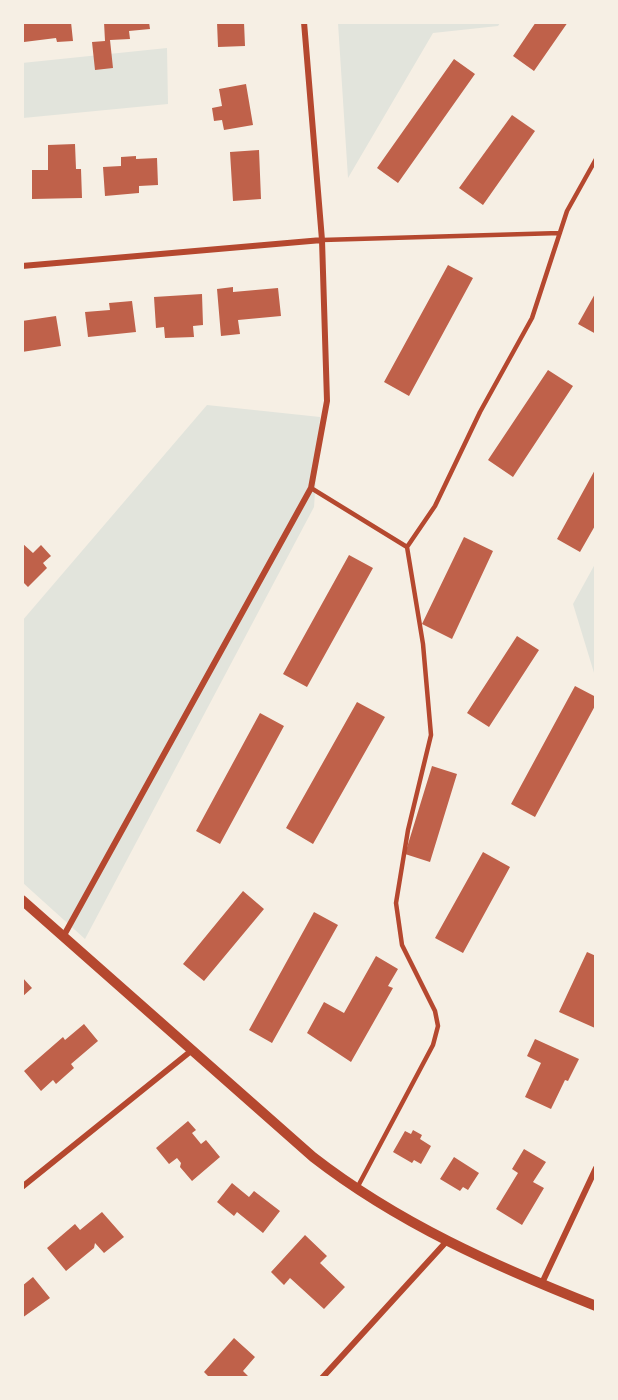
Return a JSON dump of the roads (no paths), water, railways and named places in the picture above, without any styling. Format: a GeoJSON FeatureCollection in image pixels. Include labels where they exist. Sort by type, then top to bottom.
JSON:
{"type":"FeatureCollection","features":[{"type":"Feature","properties":{"kind":"street"},"geometry":{"type":"LineString","coordinates":[[63,937],[311,488],[327,401],[322,240],[304,22]]}},
{"type":"Feature","properties":{"kind":"street"},"geometry":{"type":"LineString","coordinates":[[22,266],[322,240]]}},
{"type":"Feature","properties":{"kind":"street"},"geometry":{"type":"LineString","coordinates":[[22,900],[313,1158],[356,1191],[446,1242],[596,1306]]}},
{"type":"Feature","properties":{"kind":"street"},"geometry":{"type":"LineString","coordinates":[[22,1187],[191,1051]]}},
{"type":"Feature","properties":{"kind":"street"},"geometry":{"type":"LineString","coordinates":[[542,1283],[596,1168]]}},
{"type":"Feature","properties":{"kind":"street"},"geometry":{"type":"LineString","coordinates":[[322,1377],[446,1242]]}},
{"type":"Feature","properties":{"kind":"lane"},"geometry":{"type":"LineString","coordinates":[[356,1191],[434,1045],[438,1026],[435,1011],[402,945],[396,903],[408,830],[431,735],[423,644],[407,546],[435,506],[480,412],[532,318],[567,211],[596,159]]}},
{"type":"Feature","properties":{"kind":"lane"},"geometry":{"type":"LineString","coordinates":[[322,240],[560,233]]}},
{"type":"Feature","properties":{"kind":"lane"},"geometry":{"type":"LineString","coordinates":[[311,488],[407,546]]}}]}
